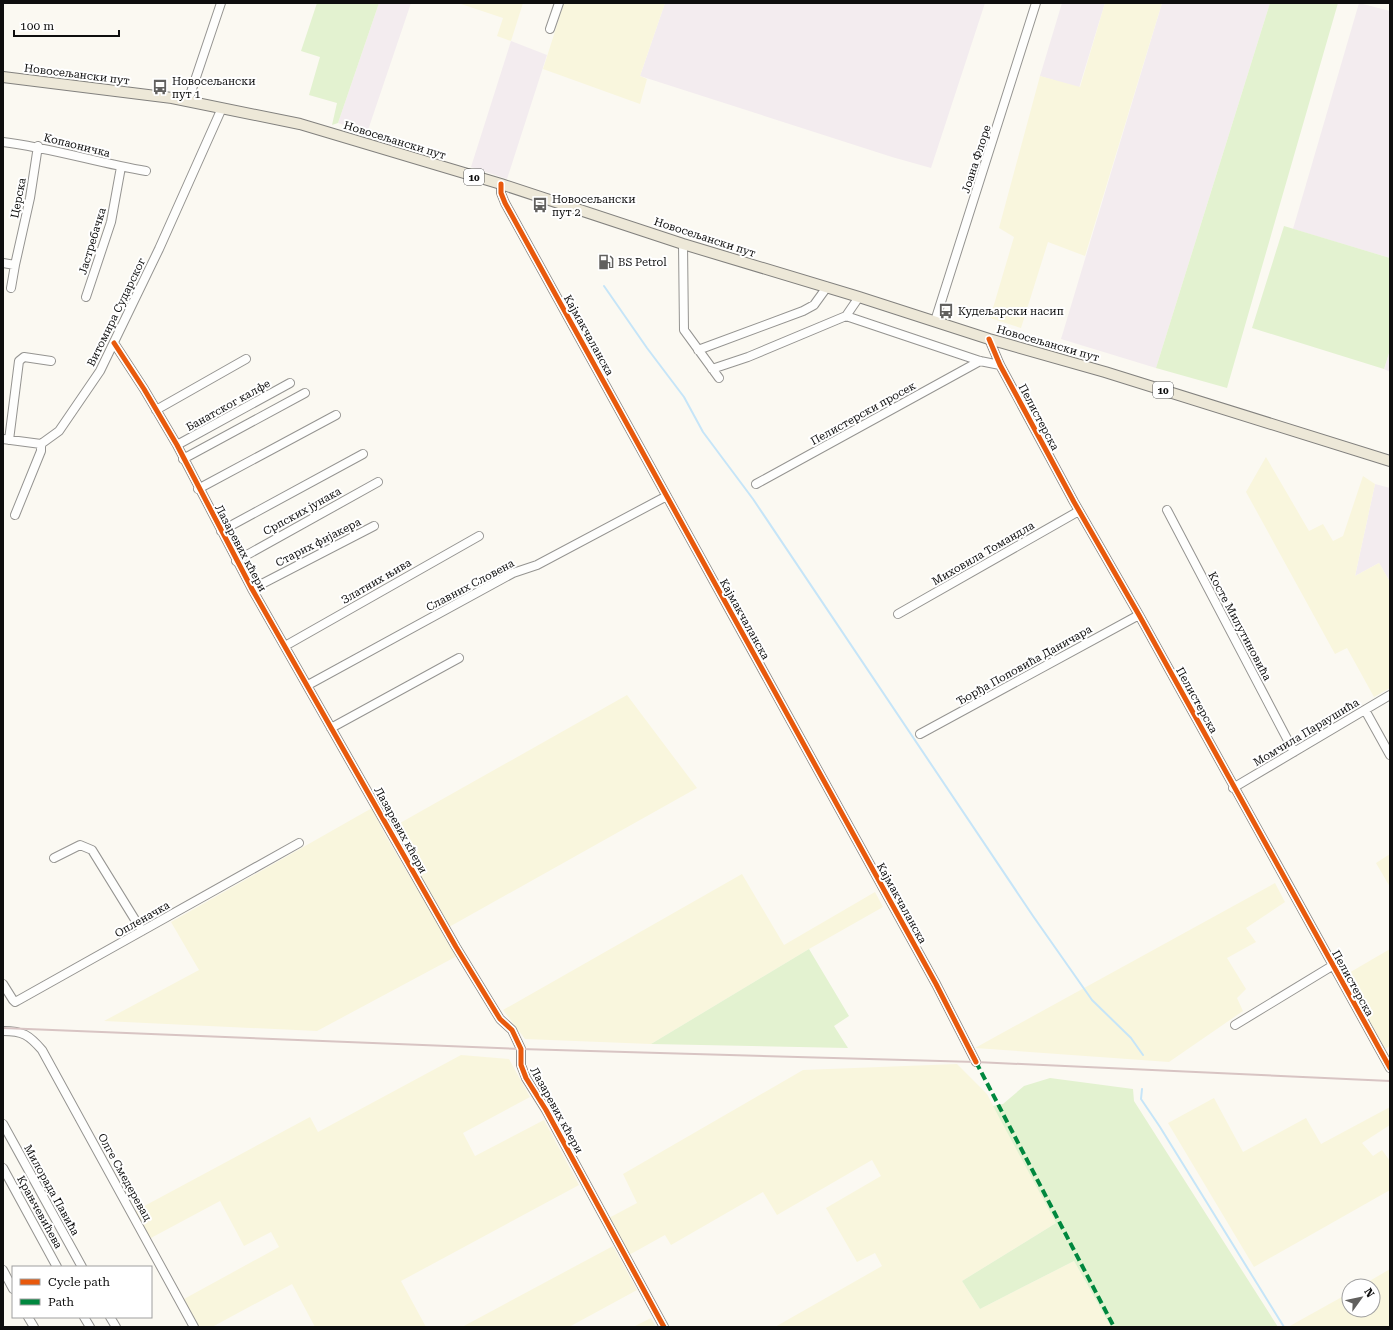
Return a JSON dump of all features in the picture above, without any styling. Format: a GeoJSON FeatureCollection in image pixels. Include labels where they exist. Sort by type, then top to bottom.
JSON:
{"type":"FeatureCollection","features":[{"type":"Feature","properties":{"kind":"main road","name":"Новосељански пут"},"geometry":{"type":"LineString","coordinates":[[3,76],[188,101],[300,124],[501,184],[684,244],[827,287],[989,339],[1105,372],[1390,461]]}},
{"type":"Feature","properties":{"kind":"street"},"geometry":{"type":"LineString","coordinates":[[188,101],[221,3]]}},
{"type":"Feature","properties":{"kind":"street"},"geometry":{"type":"LineString","coordinates":[[550,29],[559,3]]}},
{"type":"Feature","properties":{"kind":"street","name":"Јоана Флоре"},"geometry":{"type":"LineString","coordinates":[[935,321],[1036,3]]}},
{"type":"Feature","properties":{"kind":"street","name":"Витомира Сударског"},"geometry":{"type":"LineString","coordinates":[[41,444],[59,431],[100,371],[159,249],[222,108]]}},
{"type":"Feature","properties":{"kind":"street","name":"Копаоничка"},"geometry":{"type":"LineString","coordinates":[[3,142],[38,146],[121,167],[146,170]]}},
{"type":"Feature","properties":{"kind":"street","name":"Церска"},"geometry":{"type":"LineString","coordinates":[[11,288],[30,198],[38,146]]}},
{"type":"Feature","properties":{"kind":"street","name":"Јастребачка"},"geometry":{"type":"LineString","coordinates":[[86,297],[111,222],[121,167]]}},
{"type":"Feature","properties":{"kind":"street","name":"Кајмакчаланска"},"geometry":{"type":"LineString","coordinates":[[501,184],[501,193],[505,203],[665,497],[936,984],[976,1062]]}},
{"type":"Feature","properties":{"kind":"street"},"geometry":{"type":"LineString","coordinates":[[684,244],[684,327],[698,350],[719,378]]}},
{"type":"Feature","properties":{"kind":"street"},"geometry":{"type":"LineString","coordinates":[[3,263],[15,265]]}},
{"type":"Feature","properties":{"kind":"street"},"geometry":{"type":"LineString","coordinates":[[698,350],[802,311],[814,305],[827,287]]}},
{"type":"Feature","properties":{"kind":"street"},"geometry":{"type":"LineString","coordinates":[[712,368],[748,356],[846,316],[858,297]]}},
{"type":"Feature","properties":{"kind":"street"},"geometry":{"type":"LineString","coordinates":[[846,316],[980,361],[1000,365]]}},
{"type":"Feature","properties":{"kind":"street","name":"Пелистерска"},"geometry":{"type":"LineString","coordinates":[[989,339],[1000,365],[1079,512],[1139,615],[1233,788],[1390,1068]]}},
{"type":"Feature","properties":{"kind":"street","name":"Лазаревих кћери"},"geometry":{"type":"LineString","coordinates":[[114,343],[176,445],[252,590],[308,685],[331,728],[484,994],[500,1019],[515,1034],[521,1049],[521,1065],[526,1078],[546,1110],[664,1327]]}},
{"type":"Feature","properties":{"kind":"street"},"geometry":{"type":"LineString","coordinates":[[15,515],[41,451],[41,444],[6,439],[19,361],[24,357],[51,361]]}},
{"type":"Feature","properties":{"kind":"street"},"geometry":{"type":"LineString","coordinates":[[156,410],[246,359]]}},
{"type":"Feature","properties":{"kind":"street","name":"Пелистерски просек"},"geometry":{"type":"LineString","coordinates":[[756,484],[980,361]]}},
{"type":"Feature","properties":{"kind":"street","name":"Банатског калфе"},"geometry":{"type":"LineString","coordinates":[[176,445],[290,383]]}},
{"type":"Feature","properties":{"kind":"street"},"geometry":{"type":"LineString","coordinates":[[183,459],[305,393]]}},
{"type":"Feature","properties":{"kind":"street"},"geometry":{"type":"LineString","coordinates":[[198,489],[336,415]]}},
{"type":"Feature","properties":{"kind":"street"},"geometry":{"type":"LineString","coordinates":[[221,531],[363,454]]}},
{"type":"Feature","properties":{"kind":"street","name":"Српских јунака"},"geometry":{"type":"LineString","coordinates":[[236,561],[378,482]]}},
{"type":"Feature","properties":{"kind":"street","name":"Славних Словена"},"geometry":{"type":"LineString","coordinates":[[308,685],[513,573],[537,566],[665,497]]}},
{"type":"Feature","properties":{"kind":"street","name":"Косте Милутиновића"},"geometry":{"type":"LineString","coordinates":[[1167,510],[1294,752]]}},
{"type":"Feature","properties":{"kind":"street","name":"Миховила Томандла"},"geometry":{"type":"LineString","coordinates":[[898,614],[1079,512]]}},
{"type":"Feature","properties":{"kind":"street","name":"Старих фијакера"},"geometry":{"type":"LineString","coordinates":[[252,590],[374,526]]}},
{"type":"Feature","properties":{"kind":"street","name":"Златних њива"},"geometry":{"type":"LineString","coordinates":[[285,646],[479,536]]}},
{"type":"Feature","properties":{"kind":"street","name":"Ђорђа Поповића Даничара"},"geometry":{"type":"LineString","coordinates":[[920,734],[1139,615]]}},
{"type":"Feature","properties":{"kind":"street"},"geometry":{"type":"LineString","coordinates":[[331,728],[459,658]]}},
{"type":"Feature","properties":{"kind":"street","name":"Момчила Параушића"},"geometry":{"type":"LineString","coordinates":[[1233,788],[1390,696]]}},
{"type":"Feature","properties":{"kind":"street"},"geometry":{"type":"LineString","coordinates":[[1365,710],[1390,755]]}},
{"type":"Feature","properties":{"kind":"street","name":"Опленачка"},"geometry":{"type":"LineString","coordinates":[[3,984],[14,1002],[299,843]]}},
{"type":"Feature","properties":{"kind":"street"},"geometry":{"type":"LineString","coordinates":[[54,858],[80,845],[92,850],[142,931]]}},
{"type":"Feature","properties":{"kind":"street"},"geometry":{"type":"LineString","coordinates":[[1235,1025],[1332,966]]}},
{"type":"Feature","properties":{"kind":"street","name":"Олге Смедеревац"},"geometry":{"type":"LineString","coordinates":[[3,1031],[22,1032],[33,1039],[42,1050],[194,1327]]}},
{"type":"Feature","properties":{"kind":"street","name":"Милорада Павића"},"geometry":{"type":"LineString","coordinates":[[3,1124],[81,1266]]}},
{"type":"Feature","properties":{"kind":"street","name":"Крањчевићева"},"geometry":{"type":"LineString","coordinates":[[3,1168],[56,1266]]}},
{"type":"Feature","properties":{"kind":"street"},"geometry":{"type":"LineString","coordinates":[[3,1270],[12,1287]]}},
{"type":"Feature","properties":{"kind":"street"},"geometry":{"type":"LineString","coordinates":[[29,1318],[34,1327]]}},
{"type":"Feature","properties":{"kind":"street"},"geometry":{"type":"LineString","coordinates":[[85,1318],[90,1327]]}},
{"type":"Feature","properties":{"kind":"street"},"geometry":{"type":"LineString","coordinates":[[111,1318],[116,1327]]}},
{"type":"Feature","properties":{"kind":"shaded area"},"geometry":{"type":"Polygon","coordinates":[[[379,3],[411,3],[367,133],[338,123],[379,3]]]}},
{"type":"Feature","properties":{"kind":"shaded area"},"geometry":{"type":"Polygon","coordinates":[[[458,3],[523,3],[511,41],[497,36],[503,18],[458,3]]]}},
{"type":"Feature","properties":{"kind":"shaded area"},"geometry":{"type":"Polygon","coordinates":[[[564,3],[665,3],[640,76],[647,79],[640,104],[543,69],[564,3]]]}},
{"type":"Feature","properties":{"kind":"shaded area"},"geometry":{"type":"Polygon","coordinates":[[[665,3],[985,3],[931,168],[892,157],[640,76],[665,3]]]}},
{"type":"Feature","properties":{"kind":"shaded area"},"geometry":{"type":"Polygon","coordinates":[[[1062,3],[1105,3],[1079,88],[1040,76],[1062,3]]]}},
{"type":"Feature","properties":{"kind":"shaded area"},"geometry":{"type":"Polygon","coordinates":[[[1105,3],[1162,3],[1085,256],[1048,242],[1021,328],[990,318],[1014,237],[999,228],[1040,76],[1080,87],[1105,3]]]}},
{"type":"Feature","properties":{"kind":"shaded area"},"geometry":{"type":"Polygon","coordinates":[[[1162,3],[1270,3],[1156,368],[1061,339],[1162,3]]]}},
{"type":"Feature","properties":{"kind":"shaded area"},"geometry":{"type":"Polygon","coordinates":[[[1359,3],[1390,11],[1390,258],[1293,229],[1359,3]]]}},
{"type":"Feature","properties":{"kind":"shaded area"},"geometry":{"type":"Polygon","coordinates":[[[511,41],[547,55],[507,179],[471,167],[511,41]]]}},
{"type":"Feature","properties":{"kind":"shaded area"},"geometry":{"type":"Polygon","coordinates":[[[1390,350],[1390,372],[1384,369],[1390,350]]]}},
{"type":"Feature","properties":{"kind":"shaded area"},"geometry":{"type":"Polygon","coordinates":[[[1266,457],[1309,531],[1323,524],[1333,541],[1343,536],[1363,476],[1375,484],[1355,576],[1379,563],[1390,582],[1390,688],[1374,697],[1347,648],[1335,654],[1246,492],[1266,457]]]}},
{"type":"Feature","properties":{"kind":"shaded area"},"geometry":{"type":"Polygon","coordinates":[[[1375,484],[1390,488],[1390,582],[1379,563],[1355,576],[1375,484]]]}},
{"type":"Feature","properties":{"kind":"shaded area"},"geometry":{"type":"Polygon","coordinates":[[[627,695],[697,788],[449,927],[393,827],[627,695]]]}},
{"type":"Feature","properties":{"kind":"shaded area"},"geometry":{"type":"Polygon","coordinates":[[[372,808],[384,833],[457,956],[317,1031],[104,1021],[199,970],[171,922],[372,808]]]}},
{"type":"Feature","properties":{"kind":"shaded area"},"geometry":{"type":"Polygon","coordinates":[[[1390,854],[1390,887],[1376,863],[1390,854]]]}},
{"type":"Feature","properties":{"kind":"shaded area"},"geometry":{"type":"Polygon","coordinates":[[[742,874],[784,945],[875,892],[883,907],[809,949],[651,1044],[525,1039],[503,1010],[742,874]]]}},
{"type":"Feature","properties":{"kind":"shaded area"},"geometry":{"type":"Polygon","coordinates":[[[1275,883],[1285,902],[1246,928],[1256,942],[1227,958],[1246,989],[1237,998],[1243,1011],[1169,1062],[975,1048],[1275,883]]]}},
{"type":"Feature","properties":{"kind":"shaded area"},"geometry":{"type":"Polygon","coordinates":[[[1390,949],[1390,1046],[1385,1049],[1342,977],[1390,949]]]}},
{"type":"Feature","properties":{"kind":"shaded area"},"geometry":{"type":"Polygon","coordinates":[[[461,1055],[509,1059],[530,1097],[463,1133],[475,1156],[544,1120],[579,1185],[401,1281],[426,1327],[315,1327],[292,1284],[212,1327],[199,1327],[184,1299],[279,1247],[271,1232],[244,1246],[220,1201],[149,1239],[135,1211],[310,1117],[318,1132],[461,1055]]]}},
{"type":"Feature","properties":{"kind":"shaded area"},"geometry":{"type":"Polygon","coordinates":[[[957,1064],[987,1094],[1056,1223],[962,1281],[980,1309],[1074,1261],[1111,1327],[775,1327],[882,1266],[875,1253],[857,1262],[826,1208],[881,1176],[872,1160],[777,1215],[763,1192],[671,1245],[665,1235],[629,1255],[607,1219],[637,1203],[623,1174],[803,1070],[957,1064]]]}},
{"type":"Feature","properties":{"kind":"shaded area"},"geometry":{"type":"Polygon","coordinates":[[[1214,1098],[1243,1152],[1306,1118],[1321,1144],[1390,1107],[1390,1125],[1362,1143],[1373,1156],[1382,1150],[1390,1161],[1390,1190],[1254,1267],[1168,1123],[1214,1098]]]}},
{"type":"Feature","properties":{"kind":"shaded area"},"geometry":{"type":"Polygon","coordinates":[[[613,1246],[637,1290],[569,1327],[462,1327],[613,1246]]]}},
{"type":"Feature","properties":{"kind":"shaded area"},"geometry":{"type":"Polygon","coordinates":[[[1390,1269],[1390,1327],[1288,1327],[1341,1297],[1341,1318],[1381,1318],[1381,1278],[1375,1278],[1390,1269]]]}},
{"type":"Feature","properties":{"kind":"shaded area"},"geometry":{"type":"Polygon","coordinates":[[[651,1318],[656,1327],[633,1327],[651,1318]]]}},
{"type":"Feature","properties":{"kind":"green space"},"geometry":{"type":"Polygon","coordinates":[[[317,3],[379,3],[338,123],[332,125],[337,103],[309,95],[320,57],[301,51],[317,3]]]}},
{"type":"Feature","properties":{"kind":"green space"},"geometry":{"type":"Polygon","coordinates":[[[1270,3],[1338,3],[1227,388],[1156,368],[1270,3]]]}},
{"type":"Feature","properties":{"kind":"green space"},"geometry":{"type":"Polygon","coordinates":[[[1284,226],[1390,258],[1390,350],[1384,369],[1252,328],[1284,226]]]}},
{"type":"Feature","properties":{"kind":"green space"},"geometry":{"type":"Polygon","coordinates":[[[809,949],[849,1016],[834,1026],[848,1048],[651,1044],[809,949]]]}},
{"type":"Feature","properties":{"kind":"green space"},"geometry":{"type":"Polygon","coordinates":[[[1050,1078],[1133,1089],[1134,1101],[1278,1327],[1111,1327],[1074,1261],[980,1309],[962,1281],[1056,1223],[993,1106],[1003,1104],[1024,1086],[1050,1078]]]}},
{"type":"Feature","properties":{"kind":"waterway"},"geometry":{"type":"LineString","coordinates":[[604,286],[647,348],[684,397],[703,432],[753,499],[1033,916],[1092,1000],[1131,1038],[1143,1055]]}},
{"type":"Feature","properties":{"kind":"waterway"},"geometry":{"type":"LineString","coordinates":[[1142,1089],[1141,1099],[1160,1127],[1284,1327]]}},
{"type":"Feature","properties":{"kind":"railway"},"geometry":{"type":"LineString","coordinates":[[3,1028],[521,1049],[976,1062],[1390,1081]]}},
{"type":"Feature","properties":{"kind":"marked path"},"geometry":{"type":"LineString","coordinates":[[976,1062],[1114,1327]]}},
{"type":"Feature","properties":{"kind":"cycle path"},"geometry":{"type":"LineString","coordinates":[[501,184],[501,193],[505,203],[936,984],[976,1062]]}},
{"type":"Feature","properties":{"kind":"cycle path"},"geometry":{"type":"LineString","coordinates":[[989,339],[1000,365],[1074,502],[1139,615],[1390,1068]]}},
{"type":"Feature","properties":{"kind":"cycle path"},"geometry":{"type":"LineString","coordinates":[[114,343],[144,389],[177,445],[252,589],[456,947],[500,1019],[512,1030],[521,1049],[521,1065],[526,1078],[546,1110],[664,1327]]}},
{"type":"Feature","properties":{"kind":"place","name":"Новосељански пут 1"},"geometry":{"type":"Point","coordinates":[160,87]}},
{"type":"Feature","properties":{"kind":"place","name":"Новосељански пут 2"},"geometry":{"type":"Point","coordinates":[540,205]}},
{"type":"Feature","properties":{"kind":"place","name":"BS Petrol"},"geometry":{"type":"Point","coordinates":[606,262]}},
{"type":"Feature","properties":{"kind":"place","name":"Кудељарски насип"},"geometry":{"type":"Point","coordinates":[946,311]}}]}
